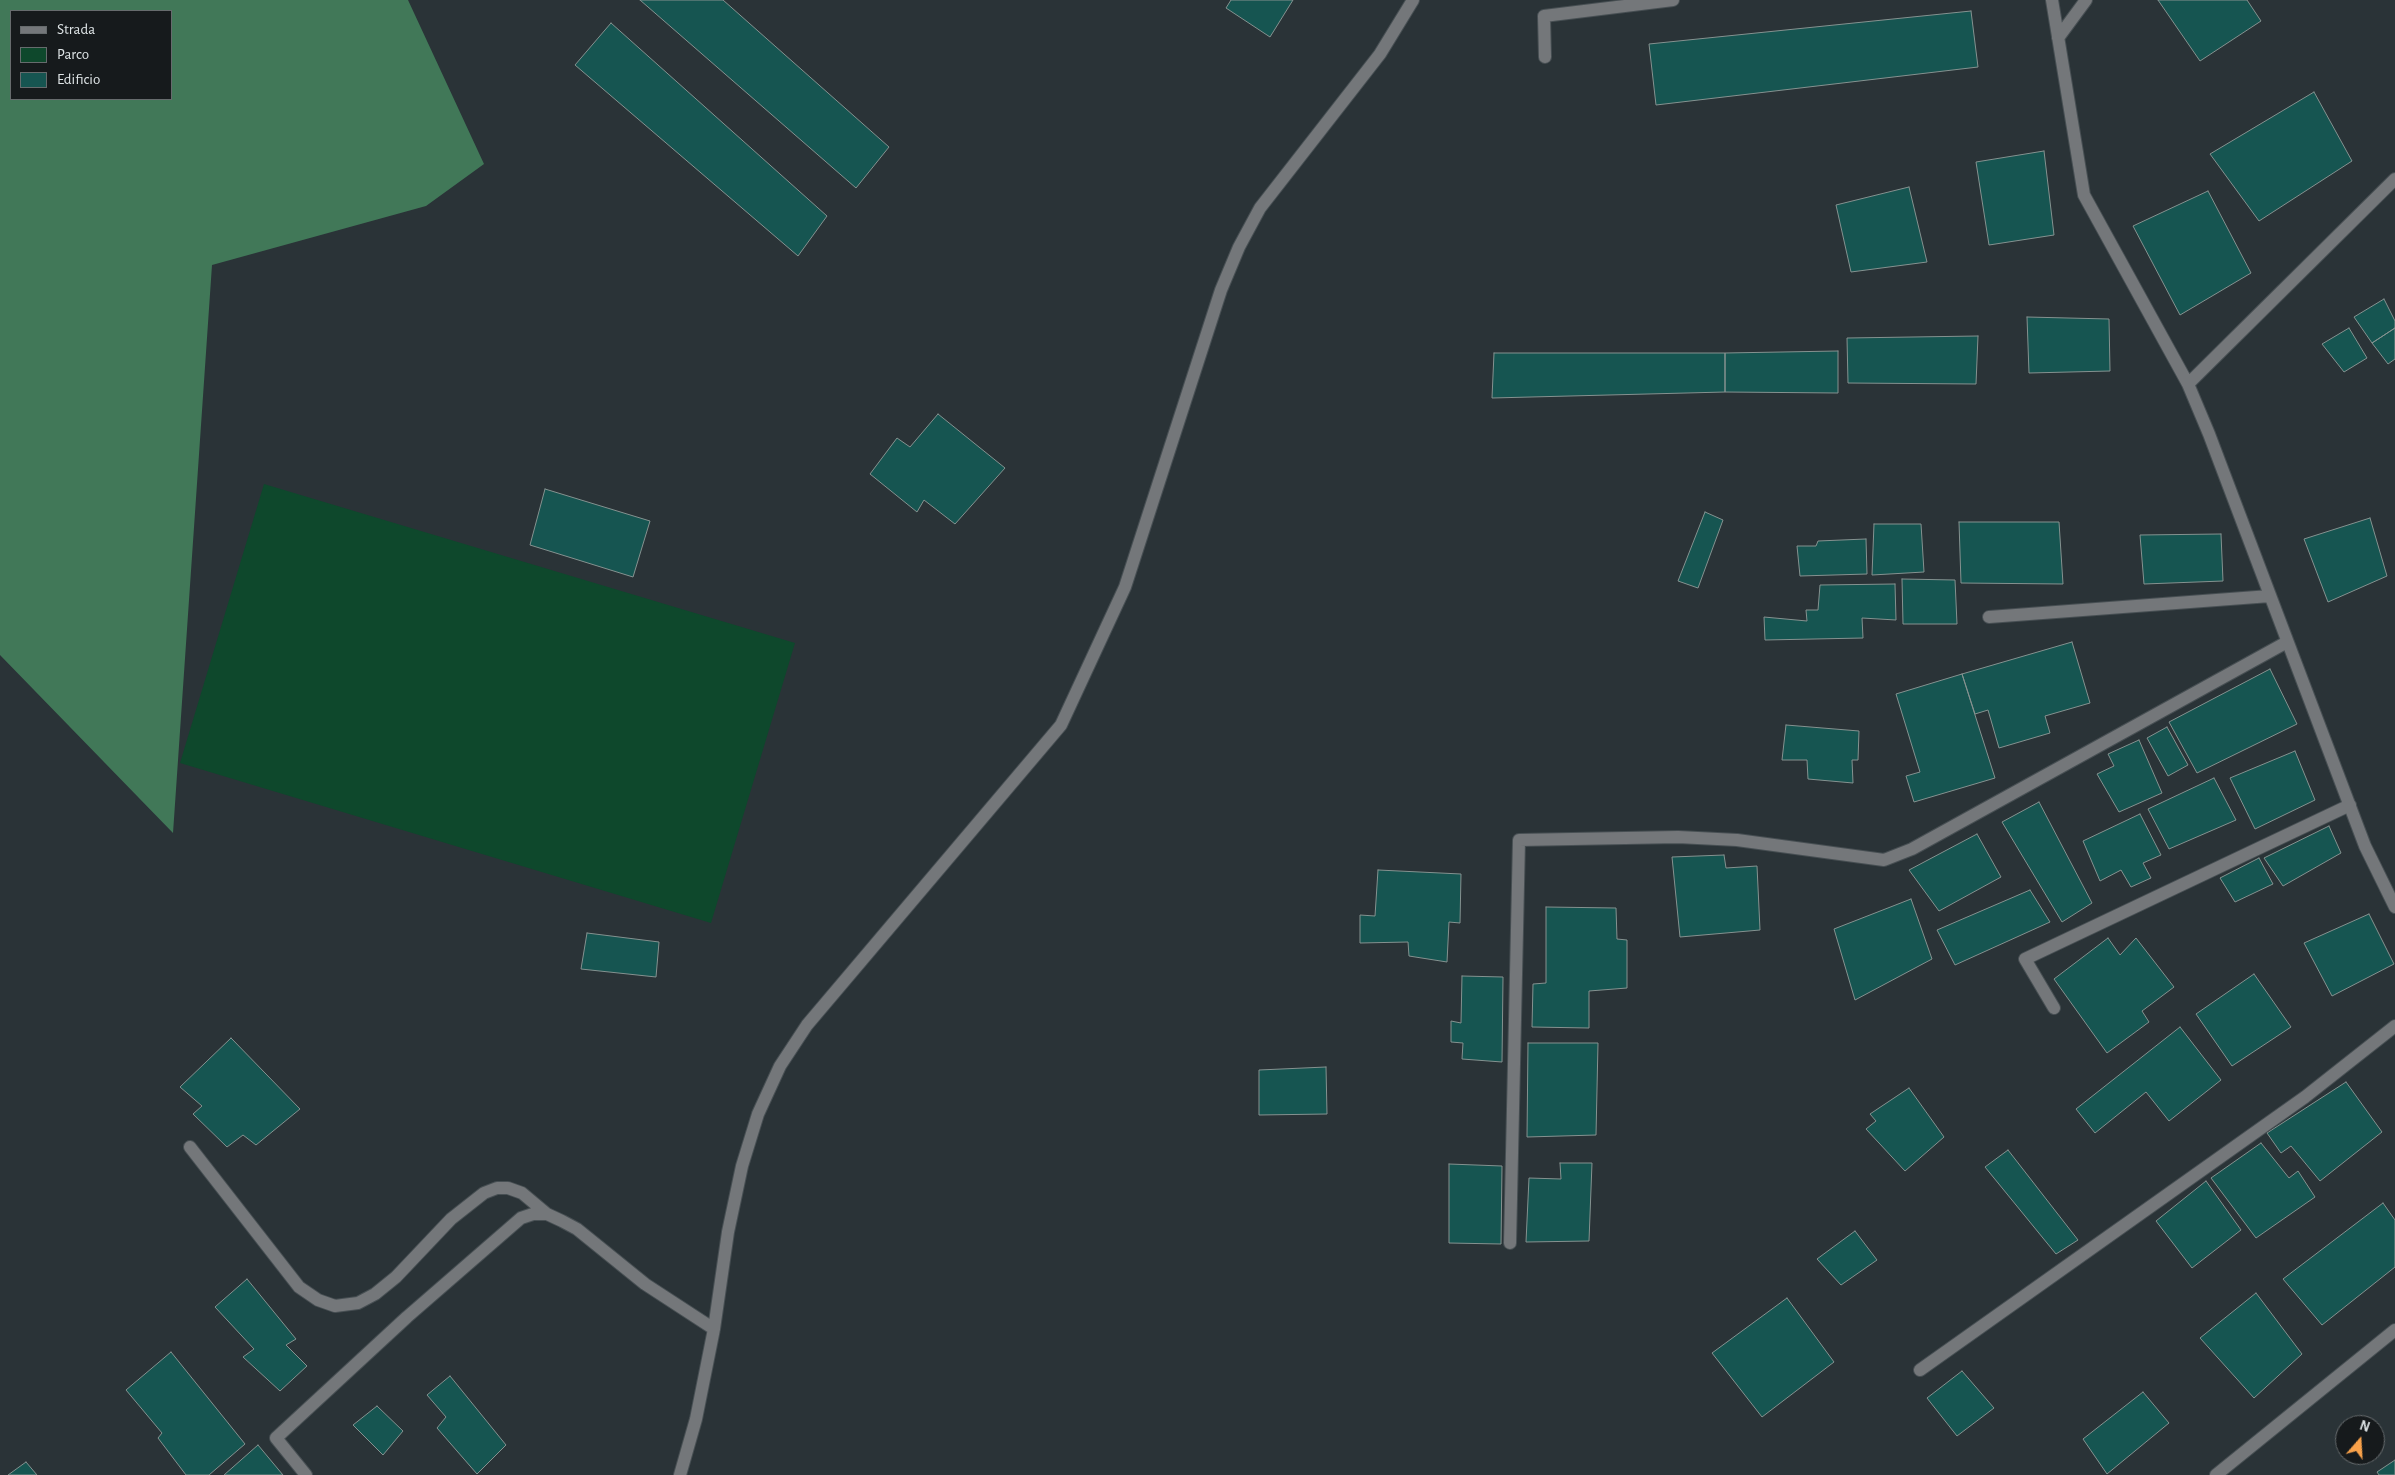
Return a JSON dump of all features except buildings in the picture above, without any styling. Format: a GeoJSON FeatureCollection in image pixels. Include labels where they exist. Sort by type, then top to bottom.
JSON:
{"type":"FeatureCollection","features":[{"type":"Feature","properties":{"kind":"street"},"geometry":{"type":"LineString","coordinates":[[680,1475],[696,1419],[714,1329],[728,1232],[742,1166],[758,1114],[780,1066],[807,1025],[1061,725],[1126,587],[1221,290],[1239,247],[1260,208],[1380,54],[1413,0]]}},
{"type":"Feature","properties":{"kind":"street"},"geometry":{"type":"LineString","coordinates":[[1545,57],[1544,16],[1673,0]]}},
{"type":"Feature","properties":{"kind":"street"},"geometry":{"type":"LineString","coordinates":[[2052,0],[2084,195],[2188,384],[2209,434],[2365,846],[2395,907]]}},
{"type":"Feature","properties":{"kind":"street"},"geometry":{"type":"LineString","coordinates":[[2058,38],[2086,0]]}},
{"type":"Feature","properties":{"kind":"street"},"geometry":{"type":"LineString","coordinates":[[2188,384],[2395,179]]}},
{"type":"Feature","properties":{"kind":"street"},"geometry":{"type":"LineString","coordinates":[[1989,617],[2270,596]]}},
{"type":"Feature","properties":{"kind":"street"},"geometry":{"type":"LineString","coordinates":[[1510,1243],[1518,840],[1698,838],[1737,840],[1870,860],[1890,859],[1921,844],[2287,642]]}},
{"type":"Feature","properties":{"kind":"street"},"geometry":{"type":"LineString","coordinates":[[2054,1008],[2025,959],[2350,805]]}},
{"type":"Feature","properties":{"kind":"street"},"geometry":{"type":"LineString","coordinates":[[1920,1370],[2305,1097],[2395,1026]]}},
{"type":"Feature","properties":{"kind":"street"},"geometry":{"type":"LineString","coordinates":[[190,1147],[299,1287],[318,1300],[335,1306],[358,1303],[375,1294],[396,1277],[451,1219],[484,1193],[497,1188],[508,1188],[522,1193],[547,1214],[577,1229],[645,1284],[714,1329]]}},
{"type":"Feature","properties":{"kind":"street"},"geometry":{"type":"LineString","coordinates":[[306,1475],[276,1438],[498,1236],[521,1218],[534,1214],[547,1214]]}},
{"type":"Feature","properties":{"kind":"street"},"geometry":{"type":"LineString","coordinates":[[2216,1475],[2395,1330]]}},
{"type":"Feature","properties":{"kind":"green space"},"geometry":{"type":"Polygon","coordinates":[[[0,0],[408,0],[484,164],[426,206],[212,265],[173,833],[0,655],[0,0]]]}},
{"type":"Feature","properties":{"kind":"green space"},"geometry":{"type":"Polygon","coordinates":[[[264,484],[795,643],[711,923],[180,763],[264,484]]]}}]}
